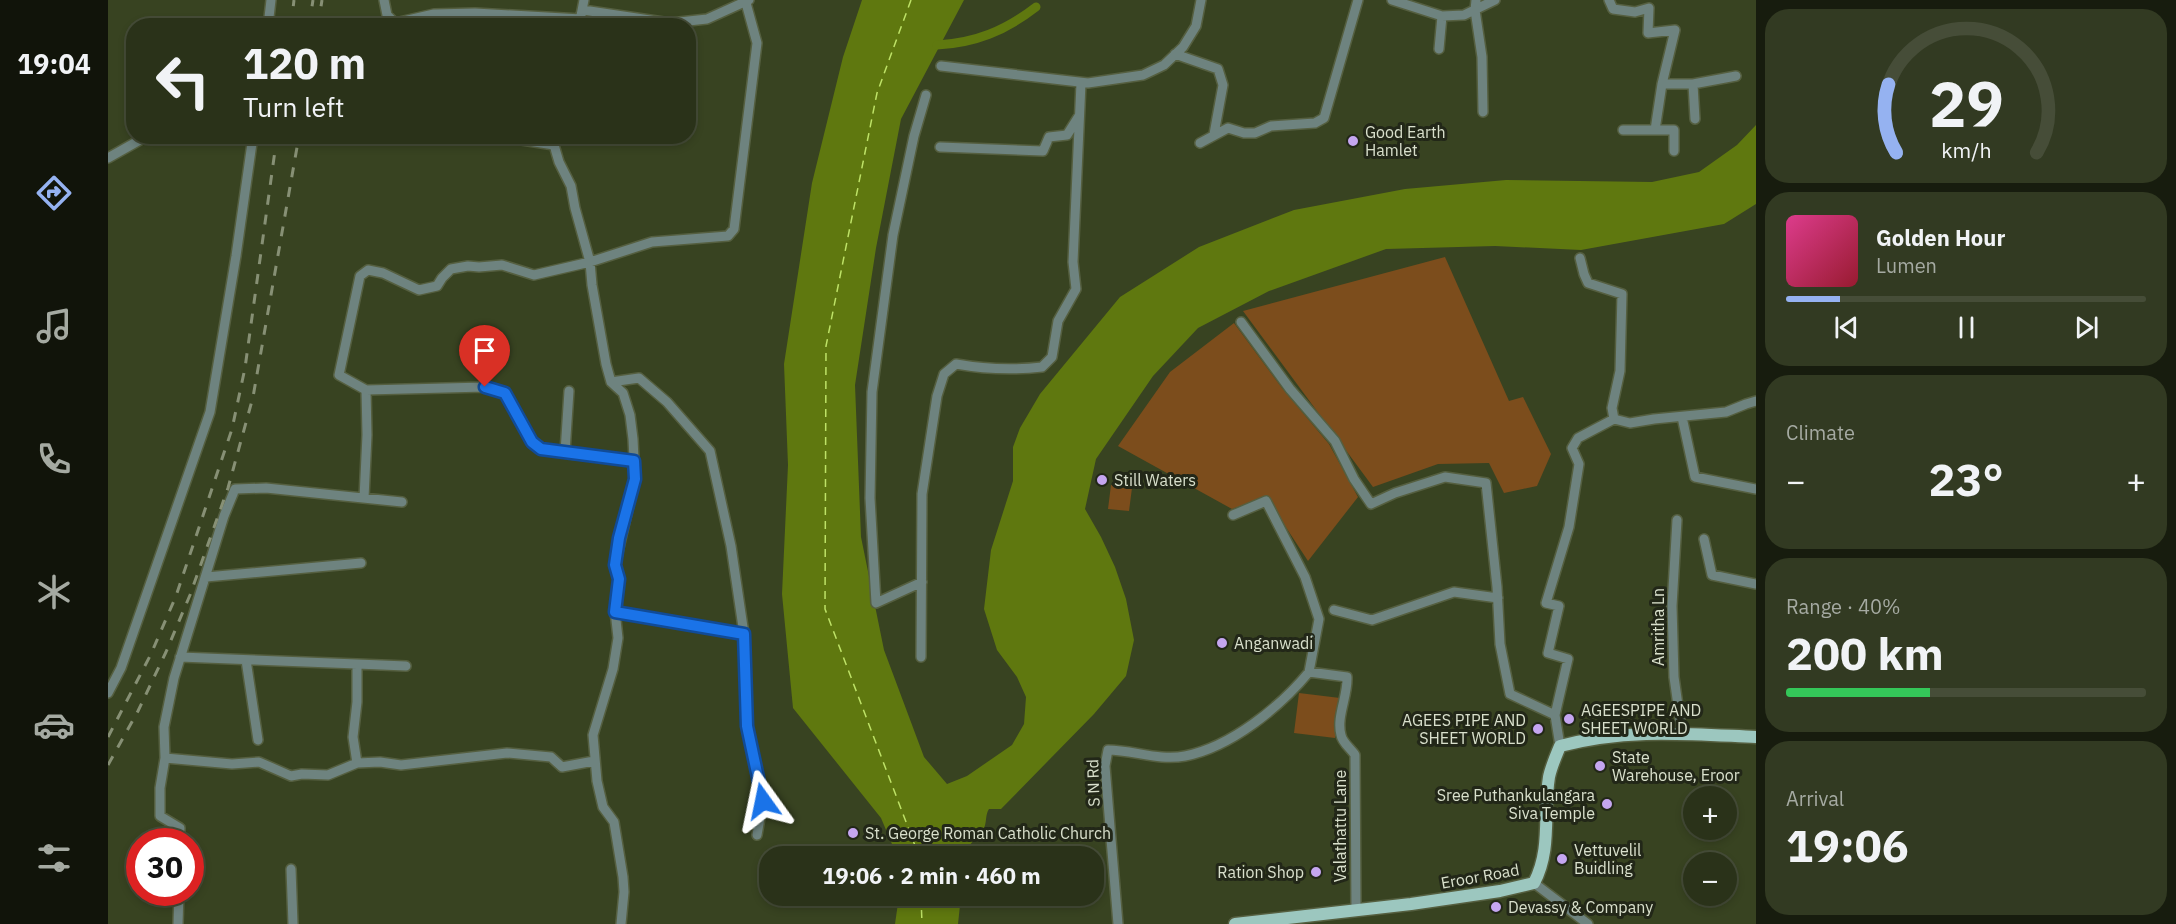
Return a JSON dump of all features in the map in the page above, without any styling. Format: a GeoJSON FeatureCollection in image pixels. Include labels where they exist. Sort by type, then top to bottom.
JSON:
{"type":"FeatureCollection","features":[{"type":"Feature","properties":{"kind":"main road"},"geometry":{"type":"LineString","coordinates":[[1560,746],[1632,733],[1756,737]]}},
{"type":"Feature","properties":{"kind":"main road","name":"Eroor Road"},"geometry":{"type":"LineString","coordinates":[[1235,924],[1289,921],[1500,891],[1534,883],[1545,852],[1549,778],[1560,746]]}},
{"type":"Feature","properties":{"kind":"street"},"geometry":{"type":"LineString","coordinates":[[269,18],[271,0]]}},
{"type":"Feature","properties":{"kind":"street"},"geometry":{"type":"LineString","coordinates":[[384,0],[384,10],[390,18]]}},
{"type":"Feature","properties":{"kind":"street"},"geometry":{"type":"LineString","coordinates":[[414,18],[434,14],[581,18],[584,0]]}},
{"type":"Feature","properties":{"kind":"street"},"geometry":{"type":"LineString","coordinates":[[941,66],[1081,82],[1122,80],[1143,75],[1164,64],[1183,47],[1196,26],[1201,0]]}},
{"type":"Feature","properties":{"kind":"street"},"geometry":{"type":"LineString","coordinates":[[1200,143],[1228,128],[1244,133],[1255,133],[1271,126],[1315,123],[1324,118],[1358,0]]}},
{"type":"Feature","properties":{"kind":"street"},"geometry":{"type":"LineString","coordinates":[[1392,0],[1442,16],[1464,15],[1476,5],[1495,0]]}},
{"type":"Feature","properties":{"kind":"street"},"geometry":{"type":"LineString","coordinates":[[1609,0],[1613,9],[1635,12],[1649,8],[1648,33],[1675,30],[1662,84],[1655,130]]}},
{"type":"Feature","properties":{"kind":"street"},"geometry":{"type":"LineString","coordinates":[[634,461],[541,449],[532,442],[505,393],[485,387],[366,390],[339,375],[360,276],[368,270],[383,273],[419,290],[437,286],[451,269],[468,266],[501,265],[534,275],[591,262],[652,242],[716,239],[728,236],[734,229],[757,43],[748,1],[707,19],[696,20]]}},
{"type":"Feature","properties":{"kind":"street"},"geometry":{"type":"LineString","coordinates":[[1476,5],[1482,57],[1483,112]]}},
{"type":"Feature","properties":{"kind":"street"},"geometry":{"type":"LineString","coordinates":[[1439,49],[1442,16]]}},
{"type":"Feature","properties":{"kind":"street"},"geometry":{"type":"LineString","coordinates":[[1175,54],[1218,69],[1223,86],[1214,134]]}},
{"type":"Feature","properties":{"kind":"street"},"geometry":{"type":"LineString","coordinates":[[1662,84],[1693,84],[1736,76]]}},
{"type":"Feature","properties":{"kind":"street"},"geometry":{"type":"LineString","coordinates":[[921,657],[922,494],[937,396],[944,374],[957,364],[975,367],[1042,367],[1052,357],[1059,321],[1076,289],[1073,262],[1080,149],[1081,82]]}},
{"type":"Feature","properties":{"kind":"street"},"geometry":{"type":"LineString","coordinates":[[1693,84],[1695,119]]}},
{"type":"Feature","properties":{"kind":"street"},"geometry":{"type":"LineString","coordinates":[[922,582],[876,603],[870,498],[870,443],[872,392],[893,235],[914,136],[926,95]]}},
{"type":"Feature","properties":{"kind":"street"},"geometry":{"type":"LineString","coordinates":[[940,147],[1043,151],[1049,136],[1067,135],[1079,116]]}},
{"type":"Feature","properties":{"kind":"street"},"geometry":{"type":"LineString","coordinates":[[1623,130],[1674,130],[1674,151]]}},
{"type":"Feature","properties":{"kind":"street"},"geometry":{"type":"LineString","coordinates":[[108,158],[133,144]]}},
{"type":"Feature","properties":{"kind":"street"},"geometry":{"type":"LineString","coordinates":[[109,689],[121,668],[210,412],[252,144]]}},
{"type":"Feature","properties":{"kind":"street"},"geometry":{"type":"LineString","coordinates":[[555,144],[559,162],[571,186],[591,262],[592,285],[602,346],[611,382],[623,393],[630,415],[634,461],[635,479],[619,538],[615,565],[619,579],[615,612],[618,638],[613,669],[593,735],[594,762],[603,807],[614,822],[623,877],[621,924]]}},
{"type":"Feature","properties":{"kind":"street"},"geometry":{"type":"LineString","coordinates":[[1580,258],[1588,283],[1622,294],[1620,371],[1612,408],[1614,419]]}},
{"type":"Feature","properties":{"kind":"street"},"geometry":{"type":"LineString","coordinates":[[1241,322],[1290,389],[1335,441],[1354,479],[1371,504],[1445,477],[1486,483],[1498,598],[1500,644],[1510,694],[1555,715]]}},
{"type":"Feature","properties":{"kind":"street"},"geometry":{"type":"LineString","coordinates":[[611,382],[639,378],[668,402],[710,452],[731,546],[744,634],[747,726],[763,801],[757,835]]}},
{"type":"Feature","properties":{"kind":"street"},"geometry":{"type":"LineString","coordinates":[[364,498],[367,435],[366,390]]}},
{"type":"Feature","properties":{"kind":"street"},"geometry":{"type":"LineString","coordinates":[[565,452],[569,391]]}},
{"type":"Feature","properties":{"kind":"street"},"geometry":{"type":"LineString","coordinates":[[1560,746],[1555,715],[1568,659],[1548,653],[1559,606],[1546,603],[1569,527],[1579,464],[1572,448],[1578,438],[1614,419],[1630,423],[1654,418],[1726,412],[1756,401]]}},
{"type":"Feature","properties":{"kind":"street"},"geometry":{"type":"LineString","coordinates":[[1682,417],[1695,477],[1756,489]]}},
{"type":"Feature","properties":{"kind":"street"},"geometry":{"type":"LineString","coordinates":[[180,828],[160,816],[159,788],[165,758],[164,727],[180,657],[224,516],[235,489],[266,488],[402,502]]}},
{"type":"Feature","properties":{"kind":"street"},"geometry":{"type":"LineString","coordinates":[[1233,515],[1266,501],[1289,542],[1305,577],[1319,619],[1310,672]]}},
{"type":"Feature","properties":{"kind":"street","name":"Amritha Ln"},"geometry":{"type":"LineString","coordinates":[[1677,520],[1672,606],[1674,677],[1685,734]]}},
{"type":"Feature","properties":{"kind":"street"},"geometry":{"type":"LineString","coordinates":[[1704,539],[1712,575],[1756,584]]}},
{"type":"Feature","properties":{"kind":"street"},"geometry":{"type":"LineString","coordinates":[[206,577],[360,563]]}},
{"type":"Feature","properties":{"kind":"street"},"geometry":{"type":"LineString","coordinates":[[1334,610],[1372,620],[1454,592],[1498,598]]}},
{"type":"Feature","properties":{"kind":"street"},"geometry":{"type":"LineString","coordinates":[[615,612],[744,634]]}},
{"type":"Feature","properties":{"kind":"street"},"geometry":{"type":"LineString","coordinates":[[180,657],[406,666]]}},
{"type":"Feature","properties":{"kind":"street"},"geometry":{"type":"LineString","coordinates":[[246,660],[258,740]]}},
{"type":"Feature","properties":{"kind":"street"},"geometry":{"type":"LineString","coordinates":[[357,664],[357,702],[353,737],[357,763]]}},
{"type":"Feature","properties":{"kind":"street","name":"S N Rd"},"geometry":{"type":"LineString","coordinates":[[1118,924],[1105,766],[1107,750],[1123,750],[1151,756],[1185,756],[1207,749],[1231,739],[1273,709],[1310,672]]}},
{"type":"Feature","properties":{"kind":"street","name":"Valathattu Lane"},"geometry":{"type":"LineString","coordinates":[[1310,672],[1347,677],[1340,724],[1341,736],[1355,755],[1356,910]]}},
{"type":"Feature","properties":{"kind":"street"},"geometry":{"type":"LineString","coordinates":[[165,758],[232,764],[259,762],[291,776],[328,775],[357,763],[380,762],[400,765],[507,753],[551,757],[562,767],[594,762]]}},
{"type":"Feature","properties":{"kind":"street"},"geometry":{"type":"LineString","coordinates":[[291,869],[293,924]]}},
{"type":"Feature","properties":{"kind":"street"},"geometry":{"type":"LineString","coordinates":[[1534,883],[1588,924]]}},
{"type":"Feature","properties":{"kind":"street"},"geometry":{"type":"LineString","coordinates":[[178,924],[179,906]]}},
{"type":"Feature","properties":{"kind":"shaded area"},"geometry":{"type":"Polygon","coordinates":[[[862,0],[964,0],[901,119],[876,248],[855,385],[861,537],[884,650],[924,757],[947,784],[967,776],[1012,745],[1024,724],[1026,697],[1017,677],[997,650],[984,609],[991,550],[1013,481],[1013,447],[1020,428],[1040,394],[1120,297],[1199,247],[1294,210],[1405,189],[1506,180],[1652,182],[1699,172],[1737,145],[1756,125],[1756,204],[1724,224],[1581,250],[1495,246],[1386,249],[1269,291],[1198,328],[1153,376],[1096,459],[1085,509],[1115,567],[1126,599],[1134,640],[1126,676],[1094,714],[1001,809],[989,809],[984,828],[969,846],[893,846],[881,818],[793,708],[782,594],[788,465],[784,364],[812,183],[843,57],[862,0]]]}},
{"type":"Feature","properties":{"kind":"shaded area"},"geometry":{"type":"Polygon","coordinates":[[[1445,257],[1509,401],[1523,397],[1551,454],[1537,486],[1504,493],[1489,463],[1438,464],[1373,487],[1243,311],[1445,257]]]}},
{"type":"Feature","properties":{"kind":"shaded area"},"geometry":{"type":"Polygon","coordinates":[[[1234,323],[1282,388],[1329,444],[1358,497],[1308,561],[1266,497],[1232,509],[1118,446],[1170,372],[1234,323]]]}},
{"type":"Feature","properties":{"kind":"shaded area"},"geometry":{"type":"Polygon","coordinates":[[[1111,485],[1132,488],[1129,511],[1108,509],[1111,485]]]}},
{"type":"Feature","properties":{"kind":"shaded area"},"geometry":{"type":"Polygon","coordinates":[[[1299,693],[1340,698],[1335,738],[1294,733],[1299,693]]]}},
{"type":"Feature","properties":{"kind":"shaded area"},"geometry":{"type":"Polygon","coordinates":[[[898,906],[960,906],[958,924],[895,924],[898,906]]]}},
{"type":"Feature","properties":{"kind":"waterway"},"geometry":{"type":"LineString","coordinates":[[937,45],[964,42],[989,34],[1013,23],[1036,7]]}},
{"type":"Feature","properties":{"kind":"ferry route"},"geometry":{"type":"LineString","coordinates":[[911,0],[877,93],[826,346],[825,609],[915,846]]}},
{"type":"Feature","properties":{"kind":"ferry route"},"geometry":{"type":"LineString","coordinates":[[921,906],[922,924]]}},
{"type":"Feature","properties":{"kind":"railway"},"geometry":{"type":"LineString","coordinates":[[292,18],[294,0]]}},
{"type":"Feature","properties":{"kind":"railway"},"geometry":{"type":"LineString","coordinates":[[310,18],[313,0]]}},
{"type":"Feature","properties":{"kind":"railway"},"geometry":{"type":"LineString","coordinates":[[319,18],[322,0]]}},
{"type":"Feature","properties":{"kind":"railway"},"geometry":{"type":"LineString","coordinates":[[108,737],[151,654],[176,596],[232,429],[245,368],[276,144]]}},
{"type":"Feature","properties":{"kind":"railway"},"geometry":{"type":"LineString","coordinates":[[108,765],[138,711],[166,652],[190,595],[228,488],[253,397],[298,144]]}},
{"type":"Feature","properties":{"kind":"place","name":"Good Earth Hamlet"},"geometry":{"type":"Point","coordinates":[1353,141]}},
{"type":"Feature","properties":{"kind":"place","name":"Still Waters"},"geometry":{"type":"Point","coordinates":[1102,480]}},
{"type":"Feature","properties":{"kind":"place","name":"Anganwadi"},"geometry":{"type":"Point","coordinates":[1222,643]}},
{"type":"Feature","properties":{"kind":"place","name":"AGEESPIPE AND SHEET WORLD"},"geometry":{"type":"Point","coordinates":[1569,719]}},
{"type":"Feature","properties":{"kind":"place","name":"AGEES PIPE AND SHEET WORLD"},"geometry":{"type":"Point","coordinates":[1538,729]}},
{"type":"Feature","properties":{"kind":"place","name":"State Warehouse, Eroor"},"geometry":{"type":"Point","coordinates":[1600,766]}},
{"type":"Feature","properties":{"kind":"place","name":"Sree Puthankulangara Siva Temple"},"geometry":{"type":"Point","coordinates":[1607,804]}},
{"type":"Feature","properties":{"kind":"place","name":"St. George Roman Catholic Church"},"geometry":{"type":"Point","coordinates":[853,833]}},
{"type":"Feature","properties":{"kind":"place","name":"Vettuvelil Buidling"},"geometry":{"type":"Point","coordinates":[1562,859]}},
{"type":"Feature","properties":{"kind":"place","name":"Ration Shop"},"geometry":{"type":"Point","coordinates":[1316,872]}},
{"type":"Feature","properties":{"kind":"place","name":"Devassy & Company"},"geometry":{"type":"Point","coordinates":[1496,907]}},
{"type":"Feature","properties":{"kind":"route"},"geometry":{"type":"LineString","coordinates":[[485,387],[505,393],[532,442],[541,449],[634,461],[635,479],[619,538],[615,565],[619,579],[615,612],[744,634],[747,726],[763,801]]}}]}
